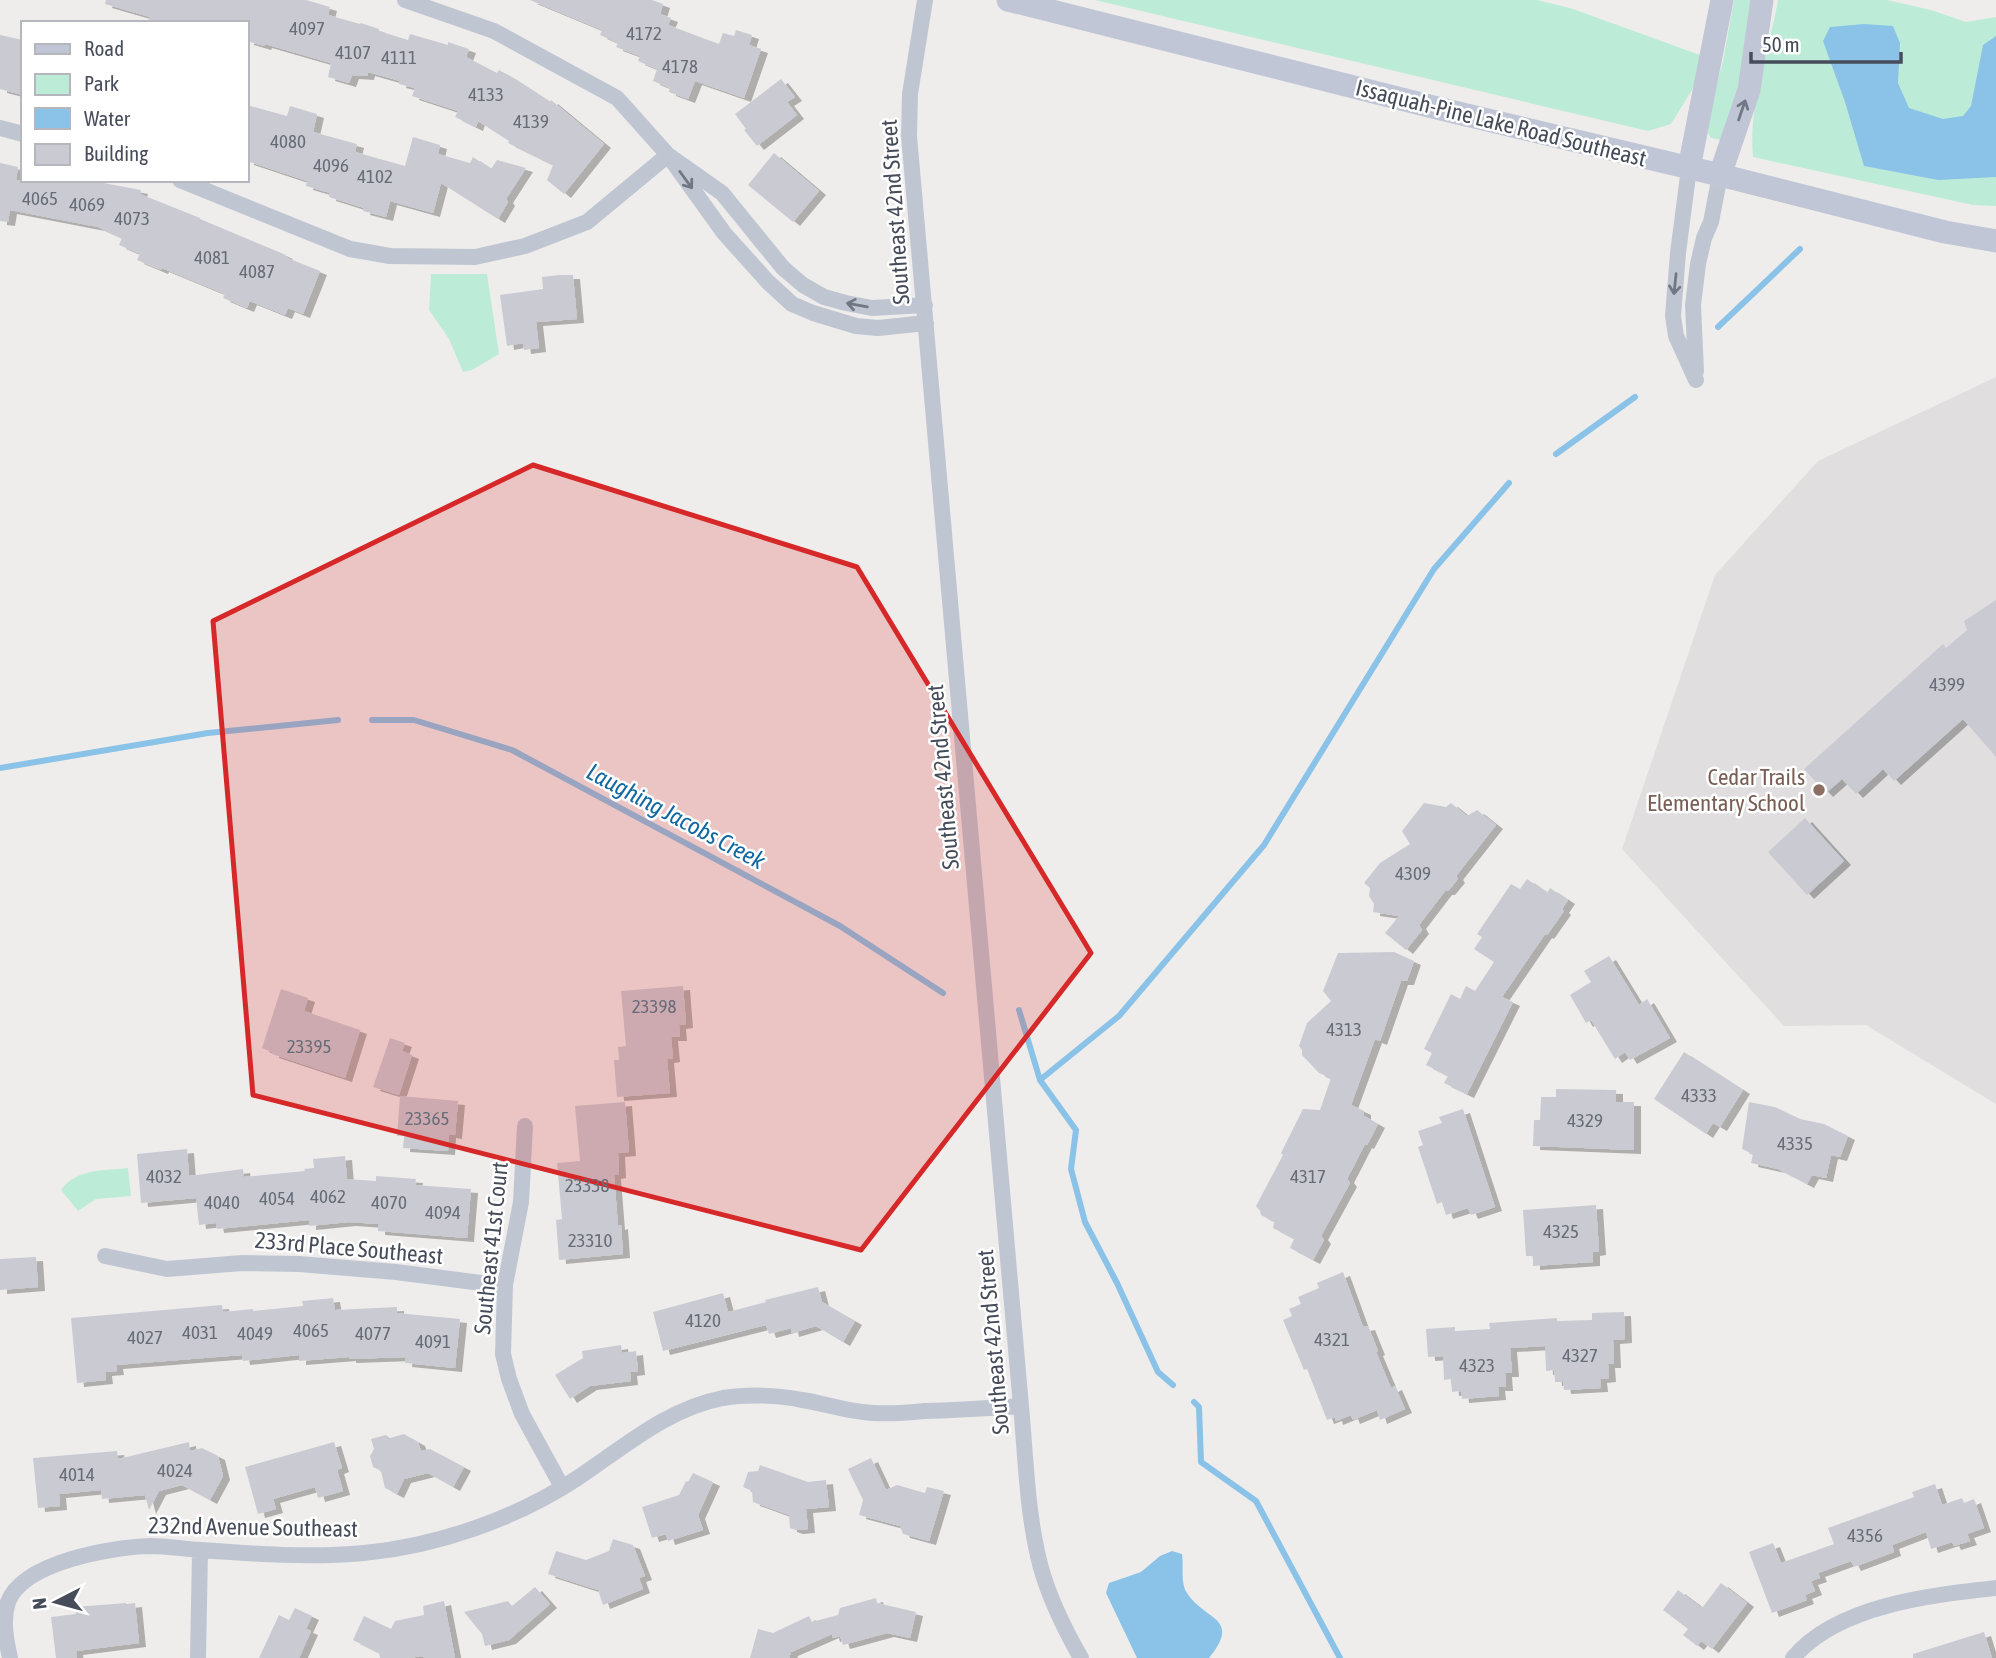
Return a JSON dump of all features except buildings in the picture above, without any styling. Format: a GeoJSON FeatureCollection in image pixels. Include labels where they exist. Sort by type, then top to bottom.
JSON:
{"type":"FeatureCollection","features":[{"type":"Feature","properties":{"kind":"main road","name":"Issaquah-Pine Lake Road Southeast"},"geometry":{"type":"LineString","coordinates":[[1008,0],[1945,232],[1996,241]]}},
{"type":"Feature","properties":{"kind":"main road"},"geometry":{"type":"LineString","coordinates":[[1689,168],[1722,0]]}},
{"type":"Feature","properties":{"kind":"main road"},"geometry":{"type":"LineString","coordinates":[[1720,175],[1749,90],[1762,0]]}},
{"type":"Feature","properties":{"kind":"street"},"geometry":{"type":"LineString","coordinates":[[405,0],[495,31],[617,98],[668,155],[724,233],[768,282],[792,304],[826,318],[856,326],[878,328],[926,323]]}},
{"type":"Feature","properties":{"kind":"street","name":"Southeast 42nd Street"},"geometry":{"type":"LineString","coordinates":[[925,0],[910,94],[909,136],[1021,1406],[1037,1550],[1042,1572],[1081,1658]]}},
{"type":"Feature","properties":{"kind":"street"},"geometry":{"type":"LineString","coordinates":[[0,128],[21,133]]}},
{"type":"Feature","properties":{"kind":"street"},"geometry":{"type":"LineString","coordinates":[[185,182],[350,249],[390,256],[475,257],[525,246],[587,222],[668,155]]}},
{"type":"Feature","properties":{"kind":"street"},"geometry":{"type":"LineString","coordinates":[[668,155],[722,193],[783,268],[803,285],[824,297],[872,308],[925,306]]}},
{"type":"Feature","properties":{"kind":"street"},"geometry":{"type":"LineString","coordinates":[[1689,168],[1673,317],[1676,336],[1696,380],[1693,304],[1698,264],[1711,222],[1720,175]]}},
{"type":"Feature","properties":{"kind":"street","name":"Southeast 41st Court"},"geometry":{"type":"LineString","coordinates":[[525,1126],[521,1202],[505,1286],[503,1353],[522,1414],[562,1487]]}},
{"type":"Feature","properties":{"kind":"street","name":"233rd Place Southeast"},"geometry":{"type":"LineString","coordinates":[[106,1256],[167,1269],[242,1263],[299,1264],[396,1272],[505,1286]]}},
{"type":"Feature","properties":{"kind":"street","name":"232nd Avenue Southeast"},"geometry":{"type":"LineString","coordinates":[[10,1658],[5,1635],[8,1602],[25,1580],[69,1560],[149,1546],[320,1556],[402,1549],[468,1531],[512,1514],[562,1487],[676,1413],[701,1403],[726,1398],[757,1396],[798,1399],[863,1412],[897,1413],[1021,1406]]}},
{"type":"Feature","properties":{"kind":"street"},"geometry":{"type":"LineString","coordinates":[[198,1658],[200,1550]]}},
{"type":"Feature","properties":{"kind":"street"},"geometry":{"type":"LineString","coordinates":[[1793,1658],[1802,1647],[1824,1632],[1864,1613],[1901,1601],[1937,1594],[1996,1588]]}},
{"type":"Feature","properties":{"kind":"highlighted area"},"geometry":{"type":"Polygon","coordinates":[[[533,465],[857,567],[1091,953],[861,1250],[253,1095],[213,621],[533,465]]]}},
{"type":"Feature","properties":{"kind":"shaded area","name":"Cedar Trails Elementary School"},"geometry":{"type":"Polygon","coordinates":[[[1996,377],[1996,1104],[1866,1025],[1784,1026],[1622,849],[1715,575],[1818,461],[1996,377]]]}},
{"type":"Feature","properties":{"kind":"green space"},"geometry":{"type":"Polygon","coordinates":[[[1095,0],[1537,0],[1573,9],[1711,59],[1671,124],[1648,131],[1095,0]]]}},
{"type":"Feature","properties":{"kind":"green space"},"geometry":{"type":"Polygon","coordinates":[[[1734,0],[1755,0],[1744,96],[1726,141],[1711,138],[1705,129],[1723,61],[1734,0]]]}},
{"type":"Feature","properties":{"kind":"green space"},"geometry":{"type":"Polygon","coordinates":[[[1778,0],[1887,0],[1931,10],[1966,22],[1996,17],[1996,206],[1973,205],[1753,157],[1756,98],[1778,0]]]}},
{"type":"Feature","properties":{"kind":"green space"},"geometry":{"type":"Polygon","coordinates":[[[431,274],[487,274],[499,354],[472,370],[463,372],[449,339],[429,310],[431,274]]]}},
{"type":"Feature","properties":{"kind":"green space"},"geometry":{"type":"Polygon","coordinates":[[[128,1168],[131,1196],[96,1199],[78,1211],[61,1190],[67,1183],[83,1174],[128,1168]]]}},
{"type":"Feature","properties":{"kind":"water"},"geometry":{"type":"Polygon","coordinates":[[[1864,24],[1893,26],[1900,43],[1898,83],[1909,108],[1943,119],[1963,116],[1971,106],[1983,45],[1996,36],[1996,177],[1938,180],[1864,166],[1823,41],[1830,27],[1864,24]]]}},
{"type":"Feature","properties":{"kind":"water"},"geometry":{"type":"Polygon","coordinates":[[[1172,1551],[1182,1554],[1183,1579],[1187,1593],[1221,1627],[1222,1634],[1218,1645],[1209,1658],[1137,1658],[1106,1593],[1109,1583],[1141,1572],[1160,1556],[1172,1551]]]}},
{"type":"Feature","properties":{"kind":"waterway"},"geometry":{"type":"LineString","coordinates":[[1718,327],[1800,249]]}},
{"type":"Feature","properties":{"kind":"waterway"},"geometry":{"type":"LineString","coordinates":[[1556,454],[1635,397]]}},
{"type":"Feature","properties":{"kind":"waterway"},"geometry":{"type":"LineString","coordinates":[[1040,1080],[1119,1016],[1264,845],[1434,569],[1509,483]]}},
{"type":"Feature","properties":{"kind":"waterway","name":"Laughing Jacobs Creek"},"geometry":{"type":"LineString","coordinates":[[0,768],[208,733],[338,720]]}},
{"type":"Feature","properties":{"kind":"waterway","name":"Laughing Jacobs Creek"},"geometry":{"type":"LineString","coordinates":[[372,720],[414,720],[512,750],[840,926],[943,993]]}},
{"type":"Feature","properties":{"kind":"waterway","name":"Laughing Jacobs Creek"},"geometry":{"type":"LineString","coordinates":[[1019,1010],[1040,1080],[1076,1130],[1071,1169],[1085,1222],[1158,1372],[1173,1385]]}},
{"type":"Feature","properties":{"kind":"waterway","name":"Laughing Jacobs Creek"},"geometry":{"type":"LineString","coordinates":[[1194,1402],[1199,1407],[1201,1462],[1256,1501],[1340,1658]]}},
{"type":"Feature","properties":{"kind":"place","name":"Cedar Trails Elementary School"},"geometry":{"type":"Point","coordinates":[1819,790]}}]}
